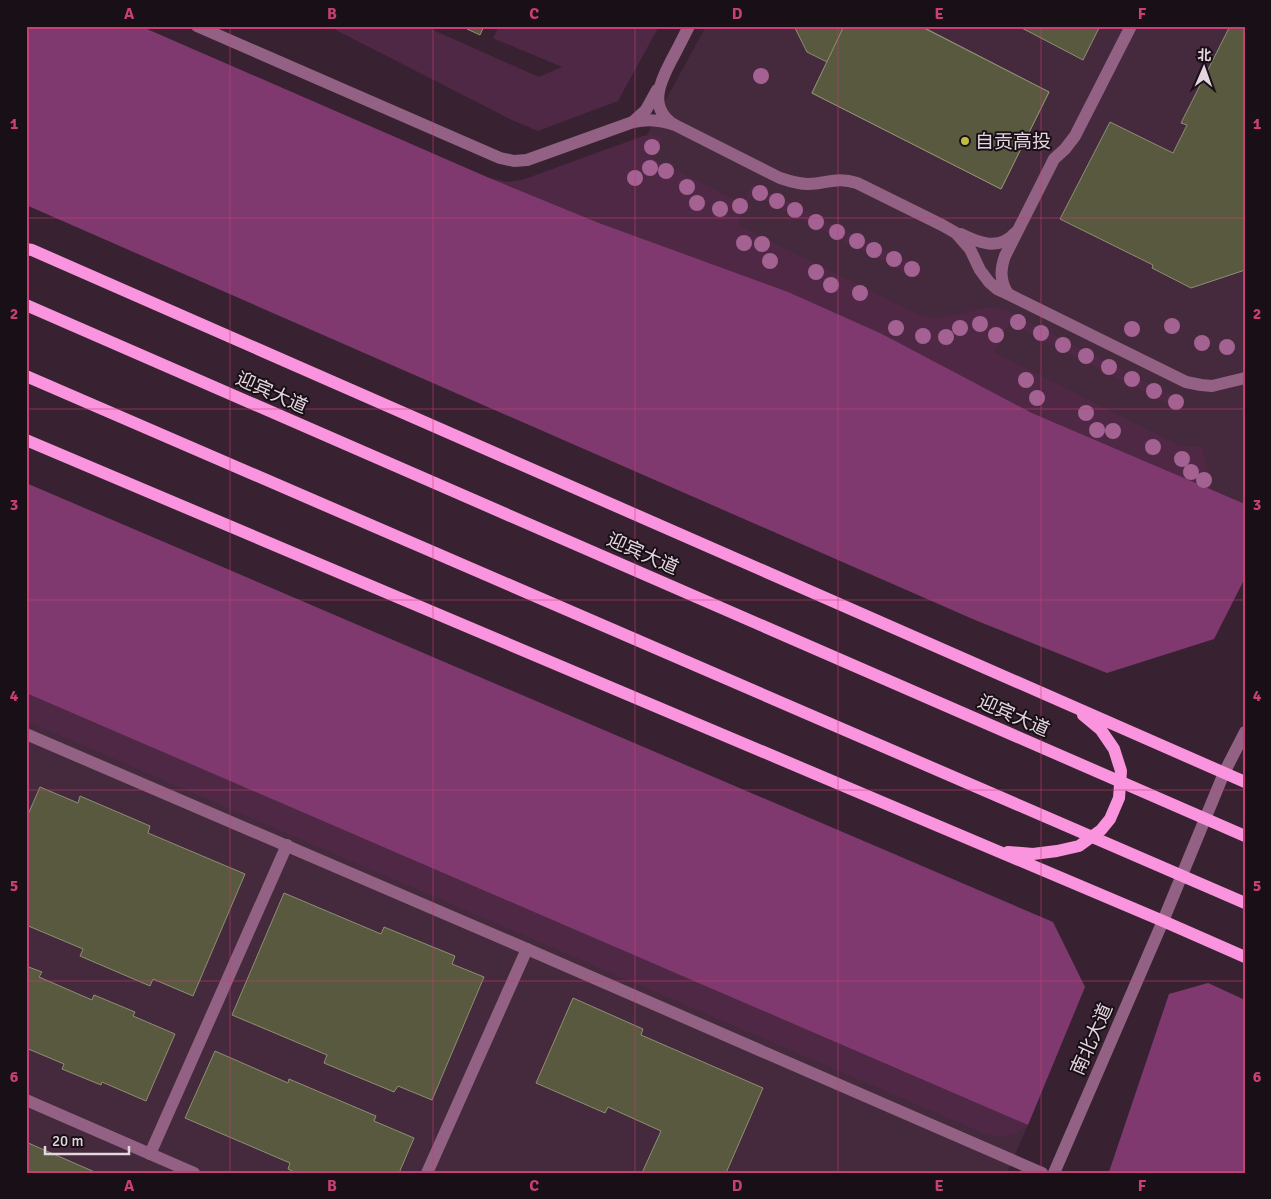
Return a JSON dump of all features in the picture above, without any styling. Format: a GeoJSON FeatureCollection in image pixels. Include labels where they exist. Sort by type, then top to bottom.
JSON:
{"type":"FeatureCollection","features":[{"type":"Feature","properties":{"kind":"main road"},"geometry":{"type":"LineString","coordinates":[[26,249],[1245,782]]}},
{"type":"Feature","properties":{"kind":"main road","name":"迎宾大道"},"geometry":{"type":"LineString","coordinates":[[26,305],[1245,836]]}},
{"type":"Feature","properties":{"kind":"main road"},"geometry":{"type":"LineString","coordinates":[[26,376],[1245,903]]}},
{"type":"Feature","properties":{"kind":"main road"},"geometry":{"type":"LineString","coordinates":[[26,440],[1164,921],[1245,957]]}},
{"type":"Feature","properties":{"kind":"main road"},"geometry":{"type":"LineString","coordinates":[[996,851],[1033,854],[1079,846],[1101,830],[1110,819],[1119,798],[1121,771],[1114,749],[1101,730],[1072,706]]}},
{"type":"Feature","properties":{"kind":"street"},"geometry":{"type":"LineString","coordinates":[[197,26],[500,158],[514,161],[527,160],[633,122],[661,120],[675,125],[793,183],[808,184],[839,179],[857,183],[975,241],[996,244],[1005,241],[1017,232]]}},
{"type":"Feature","properties":{"kind":"street"},"geometry":{"type":"LineString","coordinates":[[633,122],[646,110],[689,26]]}},
{"type":"Feature","properties":{"kind":"street"},"geometry":{"type":"LineString","coordinates":[[1008,294],[1003,287],[1002,280],[1002,264],[1005,256],[1054,159],[1075,136],[1131,26]]}},
{"type":"Feature","properties":{"kind":"street"},"geometry":{"type":"LineString","coordinates":[[664,76],[658,96],[659,105],[664,116],[675,125]]}},
{"type":"Feature","properties":{"kind":"street"},"geometry":{"type":"LineString","coordinates":[[947,227],[964,240],[988,282],[1008,294],[1186,382],[1212,386],[1245,378]]}},
{"type":"Feature","properties":{"kind":"street","name":"南北大道"},"geometry":{"type":"LineString","coordinates":[[1054,1173],[1164,921],[1224,773],[1245,732]]}},
{"type":"Feature","properties":{"kind":"street"},"geometry":{"type":"LineString","coordinates":[[28,739],[287,846],[1042,1173]]}},
{"type":"Feature","properties":{"kind":"street"},"geometry":{"type":"LineString","coordinates":[[150,1154],[287,846]]}},
{"type":"Feature","properties":{"kind":"street"},"geometry":{"type":"LineString","coordinates":[[427,1173],[527,949]]}},
{"type":"Feature","properties":{"kind":"street"},"geometry":{"type":"LineString","coordinates":[[26,1100],[194,1173]]}},
{"type":"Feature","properties":{"kind":"shaded area"},"geometry":{"type":"Polygon","coordinates":[[[26,26],[140,26],[487,177],[599,223],[788,292],[882,334],[1032,413],[1245,504],[1245,578],[1214,639],[1107,673],[975,620],[26,205],[26,26]]]}},
{"type":"Feature","properties":{"kind":"shaded area"},"geometry":{"type":"Polygon","coordinates":[[[328,26],[424,26],[539,77],[562,67],[493,38],[499,26],[659,26],[618,101],[538,131],[512,120],[328,26]]]}},
{"type":"Feature","properties":{"kind":"shaded area"},"geometry":{"type":"Polygon","coordinates":[[[706,26],[1245,26],[1245,504],[599,223],[706,26]]]}},
{"type":"Feature","properties":{"kind":"shaded area"},"geometry":{"type":"Polygon","coordinates":[[[650,135],[662,138],[652,158],[743,204],[753,184],[920,267],[921,273],[914,277],[752,194],[737,225],[920,315],[940,318],[985,308],[994,307],[1005,310],[1178,398],[1177,403],[1172,406],[1009,323],[994,352],[1178,445],[1191,447],[1202,445],[1212,490],[1032,413],[882,334],[487,177],[507,182],[522,180],[650,135]]]}},
{"type":"Feature","properties":{"kind":"shaded area"},"geometry":{"type":"Polygon","coordinates":[[[26,483],[1053,922],[1085,987],[1028,1125],[26,693],[26,483]]]}},
{"type":"Feature","properties":{"kind":"shaded area"},"geometry":{"type":"Polygon","coordinates":[[[26,693],[1028,1125],[1007,1173],[26,1173],[26,693]]]}},
{"type":"Feature","properties":{"kind":"shaded area"},"geometry":{"type":"Polygon","coordinates":[[[26,693],[1028,1125],[1008,1136],[985,1134],[26,721],[26,693]]]}},
{"type":"Feature","properties":{"kind":"shaded area"},"geometry":{"type":"Polygon","coordinates":[[[1208,983],[1245,1000],[1245,1173],[1109,1172],[1169,994],[1208,983]]]}},
{"type":"Feature","properties":{"kind":"building"},"geometry":{"type":"Polygon","coordinates":[[[468,26],[484,26],[480,35],[467,29],[468,26]]]}},
{"type":"Feature","properties":{"kind":"building","name":"自贡高投"},"geometry":{"type":"Polygon","coordinates":[[[794,26],[921,26],[1049,92],[1001,189],[812,93],[827,62],[807,52],[794,26]]]}},
{"type":"Feature","properties":{"kind":"building","name":"自贡高投"},"geometry":{"type":"Polygon","coordinates":[[[844,26],[920,26],[1049,92],[1001,189],[812,93],[844,26]]]}},
{"type":"Feature","properties":{"kind":"building"},"geometry":{"type":"Polygon","coordinates":[[[1018,26],[1100,26],[1083,60],[1018,26]]]}},
{"type":"Feature","properties":{"kind":"building"},"geometry":{"type":"Polygon","coordinates":[[[1230,26],[1245,26],[1245,270],[1191,288],[1152,268],[1153,265],[1060,219],[1110,122],[1173,153],[1187,125],[1181,123],[1230,26]]]}},
{"type":"Feature","properties":{"kind":"building"},"geometry":{"type":"Polygon","coordinates":[[[40,787],[78,803],[80,796],[150,826],[148,833],[245,874],[193,996],[153,979],[150,986],[80,956],[83,949],[26,925],[26,819],[40,787]]]}},
{"type":"Feature","properties":{"kind":"building"},"geometry":{"type":"Polygon","coordinates":[[[284,893],[381,934],[384,927],[455,956],[452,964],[484,977],[432,1100],[398,1086],[394,1092],[324,1063],[327,1055],[232,1015],[284,893]]]}},
{"type":"Feature","properties":{"kind":"building"},"geometry":{"type":"Polygon","coordinates":[[[26,966],[42,972],[39,977],[92,1000],[94,995],[135,1012],[133,1016],[175,1034],[146,1101],[102,1082],[101,1085],[62,1069],[64,1064],[26,1048],[26,966]]]}},
{"type":"Feature","properties":{"kind":"building"},"geometry":{"type":"Polygon","coordinates":[[[573,998],[643,1029],[641,1035],[763,1088],[726,1173],[642,1173],[661,1131],[608,1107],[605,1113],[536,1083],[573,998]]]}},
{"type":"Feature","properties":{"kind":"building"},"geometry":{"type":"Polygon","coordinates":[[[215,1051],[288,1083],[289,1079],[376,1116],[374,1121],[414,1138],[399,1173],[296,1173],[288,1169],[290,1163],[185,1118],[215,1051]]]}},
{"type":"Feature","properties":{"kind":"building"},"geometry":{"type":"Polygon","coordinates":[[[26,1142],[97,1173],[26,1173],[26,1142]]]}},
{"type":"Feature","properties":{"kind":"place","name":"自贡高投"},"geometry":{"type":"Point","coordinates":[965,141]}}]}
